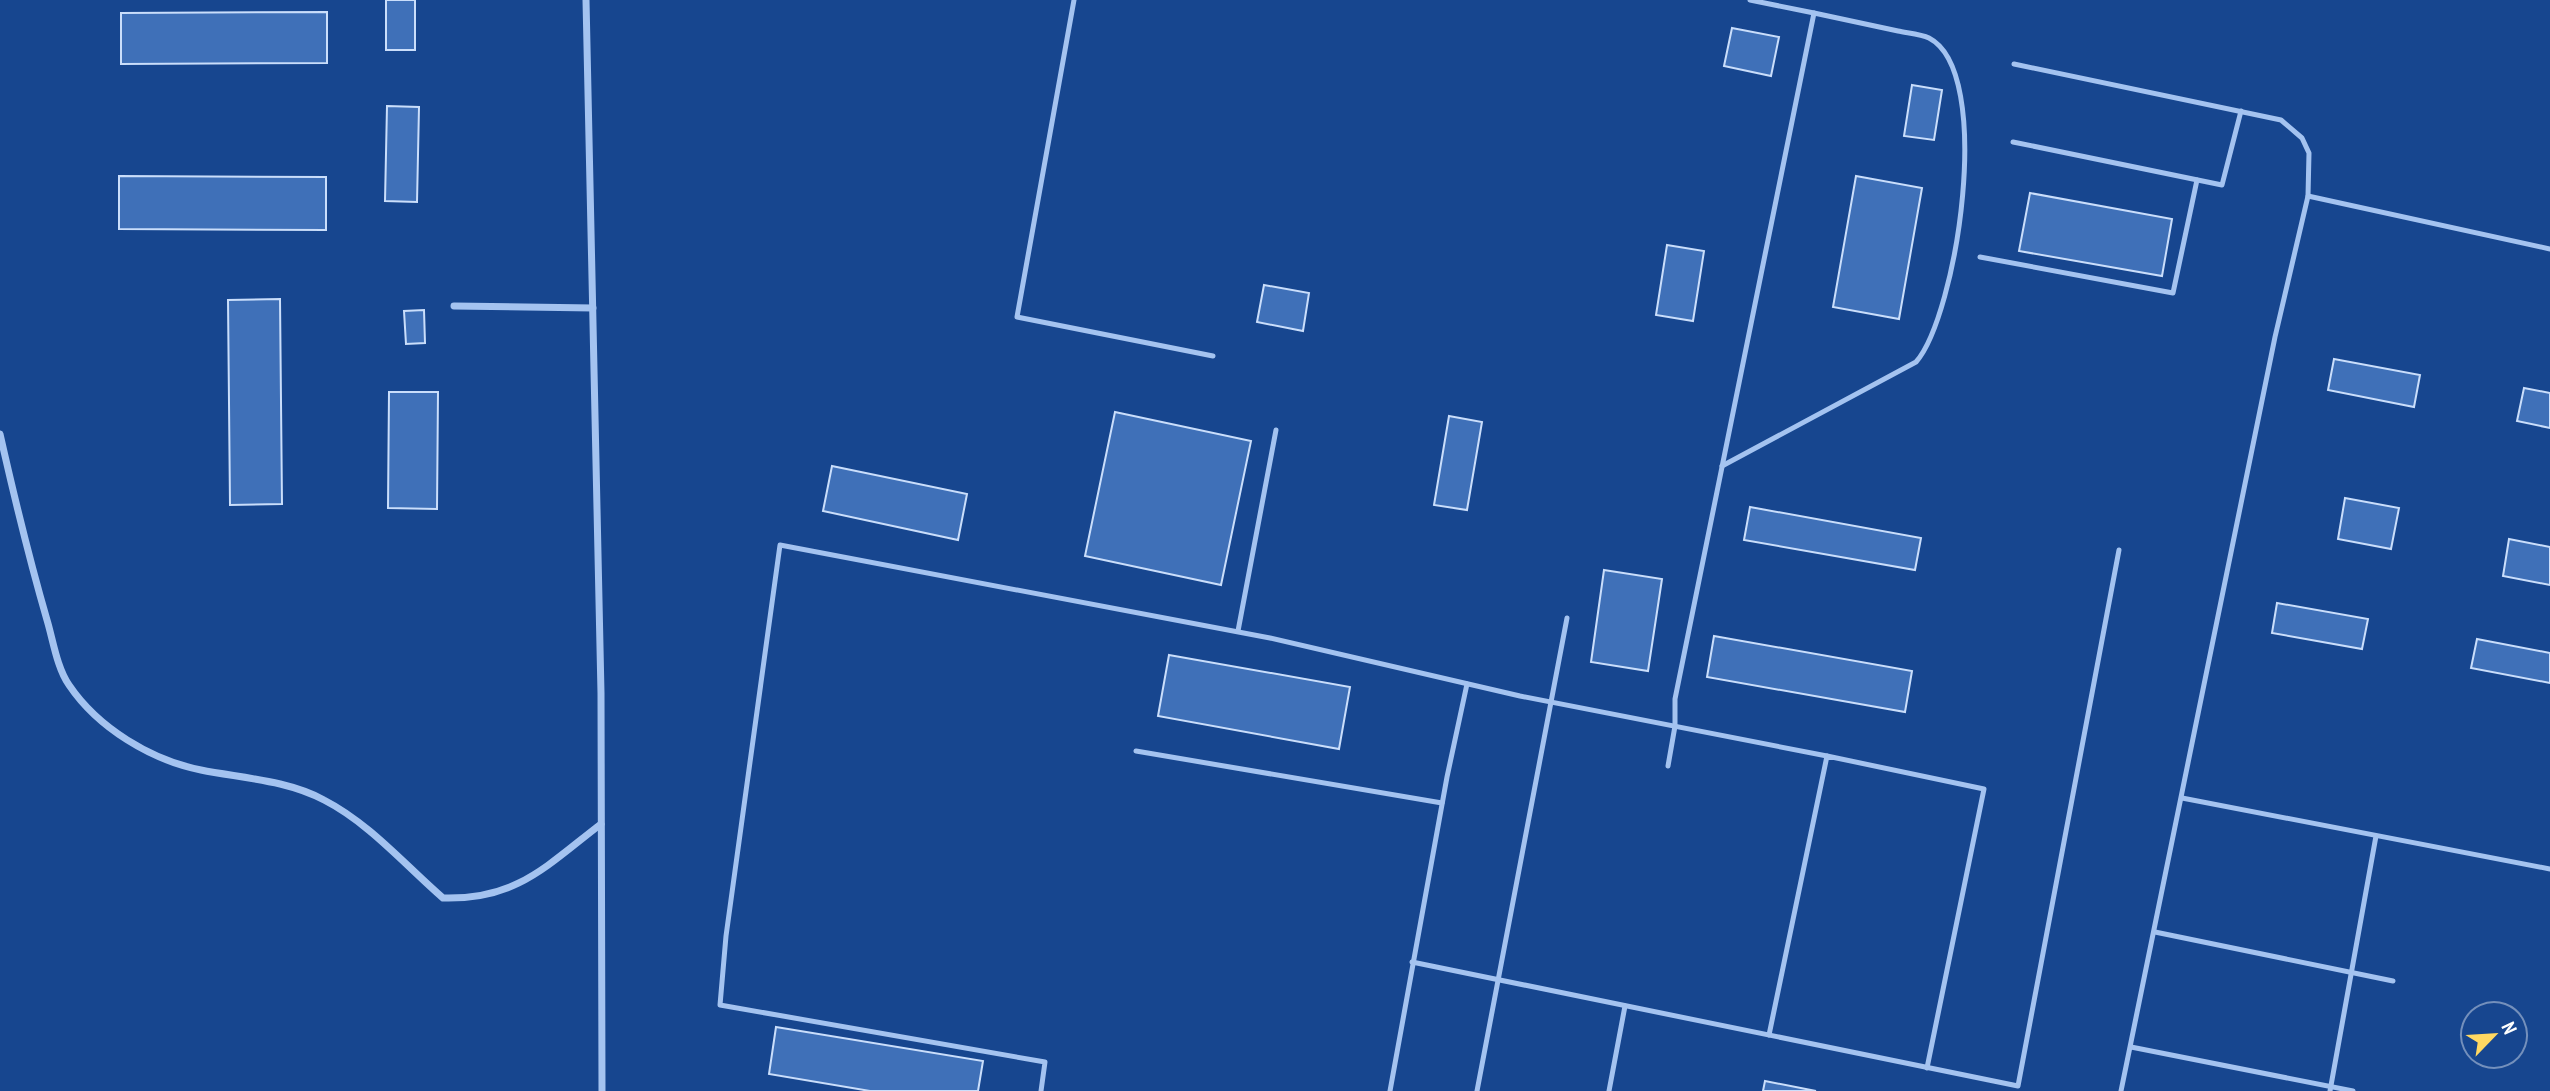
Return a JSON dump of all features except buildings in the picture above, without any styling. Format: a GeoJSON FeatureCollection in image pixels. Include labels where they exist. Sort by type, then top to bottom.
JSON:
{"type":"FeatureCollection","features":[{"type":"Feature","properties":{"kind":"street"},"geometry":{"type":"LineString","coordinates":[[586,0],[601,824],[602,1091]]}},
{"type":"Feature","properties":{"kind":"street"},"geometry":{"type":"LineString","coordinates":[[454,306],[593,308]]}},
{"type":"Feature","properties":{"kind":"street"},"geometry":{"type":"LineString","coordinates":[[0,434],[24,541],[68,684],[93,713],[125,738],[158,757],[198,769],[286,786],[324,800],[376,837],[443,898],[465,898],[515,888],[601,824]]}},
{"type":"Feature","properties":{"kind":"lane"},"geometry":{"type":"LineString","coordinates":[[1074,0],[1017,317],[1213,356]]}},
{"type":"Feature","properties":{"kind":"lane"},"geometry":{"type":"LineString","coordinates":[[1722,466],[1916,362],[1928,348],[1946,297],[1964,196],[1965,110],[1946,54],[1930,38],[1750,0]]}},
{"type":"Feature","properties":{"kind":"lane"},"geometry":{"type":"LineString","coordinates":[[1668,766],[1675,726],[1675,699],[1814,13]]}},
{"type":"Feature","properties":{"kind":"lane"},"geometry":{"type":"LineString","coordinates":[[2014,64],[2281,120],[2302,138],[2309,153],[2308,196],[2274,337],[2121,1091]]}},
{"type":"Feature","properties":{"kind":"lane"},"geometry":{"type":"LineString","coordinates":[[2013,142],[2222,185],[2241,111]]}},
{"type":"Feature","properties":{"kind":"lane"},"geometry":{"type":"LineString","coordinates":[[1980,257],[2173,293],[2197,180]]}},
{"type":"Feature","properties":{"kind":"lane"},"geometry":{"type":"LineString","coordinates":[[2308,196],[2550,249]]}},
{"type":"Feature","properties":{"kind":"lane"},"geometry":{"type":"LineString","coordinates":[[1238,631],[1276,430]]}},
{"type":"Feature","properties":{"kind":"lane"},"geometry":{"type":"LineString","coordinates":[[1041,1091],[1045,1062],[720,1004],[728,923],[780,545],[1238,631],[1467,684],[1984,789],[1927,1068]]}},
{"type":"Feature","properties":{"kind":"lane"},"geometry":{"type":"LineString","coordinates":[[1412,962],[2018,1086],[2119,550]]}},
{"type":"Feature","properties":{"kind":"lane"},"geometry":{"type":"LineString","coordinates":[[1477,1091],[1567,618]]}},
{"type":"Feature","properties":{"kind":"lane"},"geometry":{"type":"LineString","coordinates":[[1390,1091],[1442,803],[1467,684]]}},
{"type":"Feature","properties":{"kind":"lane"},"geometry":{"type":"LineString","coordinates":[[1136,751],[1442,803]]}},
{"type":"Feature","properties":{"kind":"lane"},"geometry":{"type":"LineString","coordinates":[[1769,1035],[1827,756]]}},
{"type":"Feature","properties":{"kind":"lane"},"geometry":{"type":"LineString","coordinates":[[2182,798],[2550,869]]}},
{"type":"Feature","properties":{"kind":"lane"},"geometry":{"type":"LineString","coordinates":[[2330,1089],[2376,836]]}},
{"type":"Feature","properties":{"kind":"lane"},"geometry":{"type":"LineString","coordinates":[[2155,932],[2393,981]]}},
{"type":"Feature","properties":{"kind":"lane"},"geometry":{"type":"LineString","coordinates":[[1609,1091],[1625,1006]]}},
{"type":"Feature","properties":{"kind":"lane"},"geometry":{"type":"LineString","coordinates":[[2130,1047],[2330,1089],[2353,1091]]}}]}
